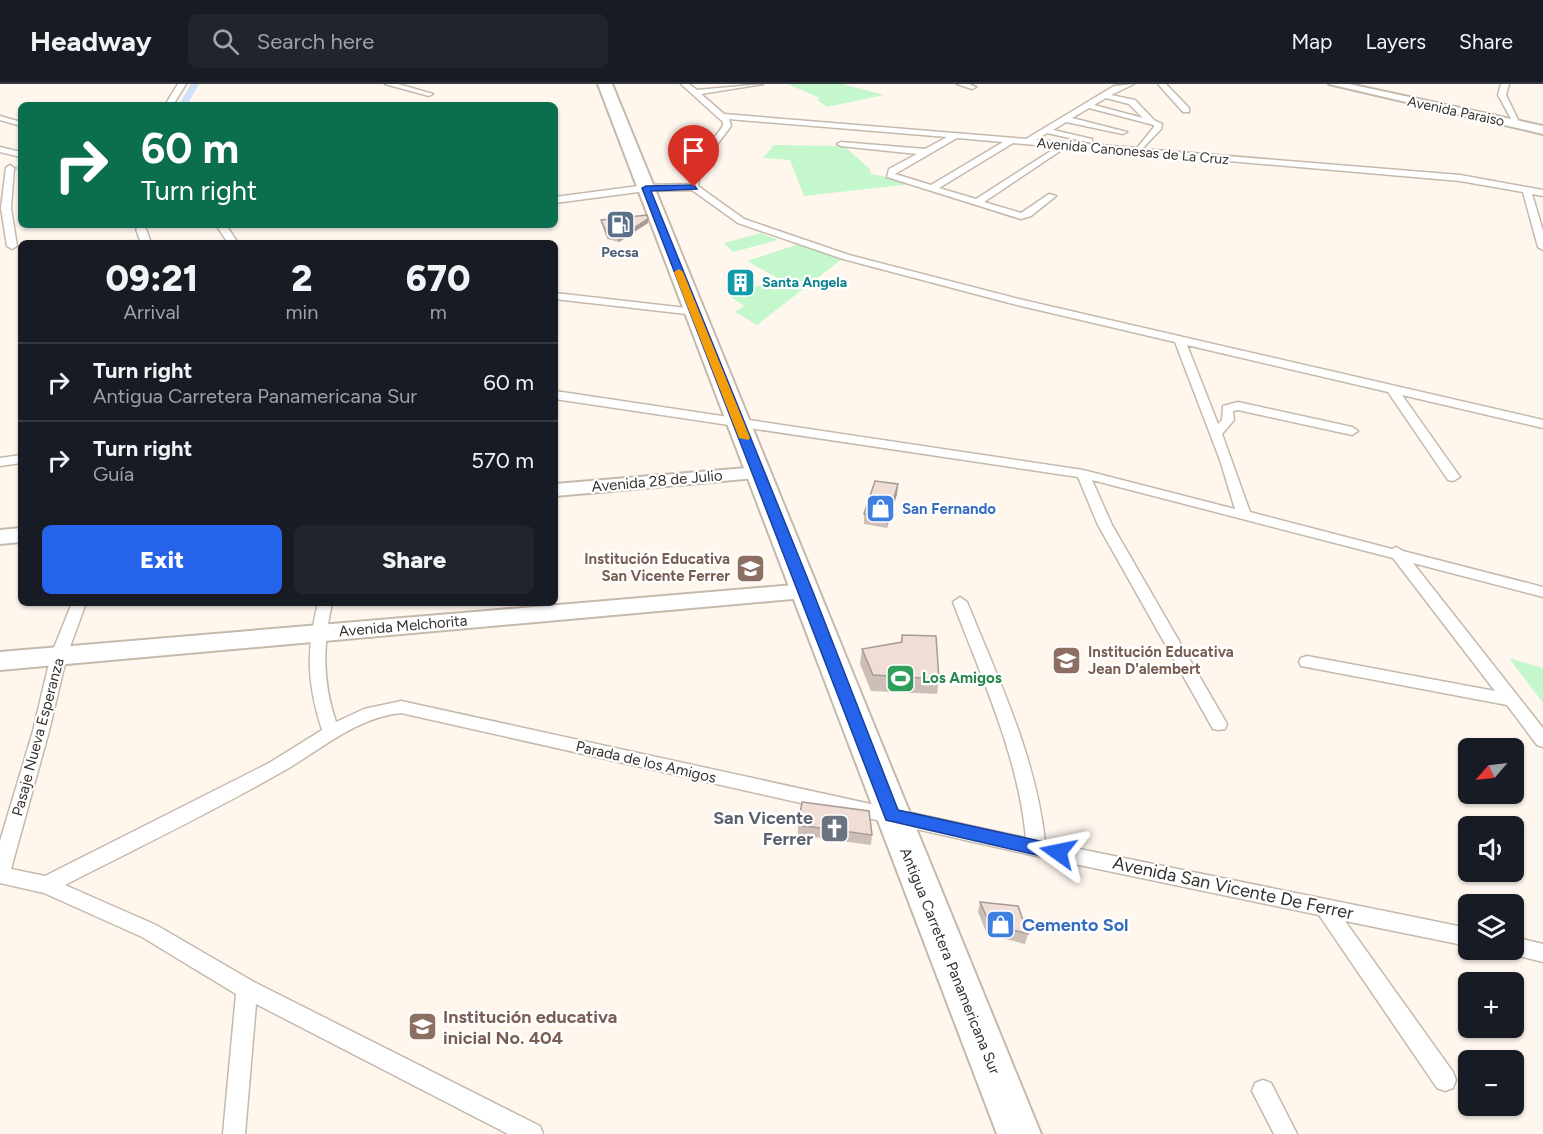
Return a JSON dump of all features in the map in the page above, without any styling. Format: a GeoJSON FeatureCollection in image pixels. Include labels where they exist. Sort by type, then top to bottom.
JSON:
{"type":"FeatureCollection","features":[{"type":"Feature","properties":{"kind":"highway","name":"Antigua Carretera Panamericana Sur"},"geometry":{"type":"LineString","coordinates":[[605,84],[1019,1134]]}},
{"type":"Feature","properties":{"kind":"main road","name":"Avenida Paraiso"},"geometry":{"type":"LineString","coordinates":[[1334,84],[1543,130]]}},
{"type":"Feature","properties":{"kind":"main road","name":"Avenida 28 de Julio"},"geometry":{"type":"LineString","coordinates":[[558,490],[759,473]]}},
{"type":"Feature","properties":{"kind":"main road"},"geometry":{"type":"LineString","coordinates":[[0,537],[18,536]]}},
{"type":"Feature","properties":{"kind":"main road","name":"Avenida Melchorita"},"geometry":{"type":"LineString","coordinates":[[0,661],[806,592]]}},
{"type":"Feature","properties":{"kind":"street"},"geometry":{"type":"LineString","coordinates":[[171,102],[182,84]]}},
{"type":"Feature","properties":{"kind":"street"},"geometry":{"type":"LineString","coordinates":[[389,84],[429,94]]}},
{"type":"Feature","properties":{"kind":"street"},"geometry":{"type":"LineString","coordinates":[[685,84],[727,121],[727,126],[697,166],[694,187]]}},
{"type":"Feature","properties":{"kind":"street"},"geometry":{"type":"LineString","coordinates":[[694,93],[759,84]]}},
{"type":"Feature","properties":{"kind":"street"},"geometry":{"type":"LineString","coordinates":[[961,84],[972,87]]}},
{"type":"Feature","properties":{"kind":"street"},"geometry":{"type":"LineString","coordinates":[[1025,143],[1104,95],[1130,84]]}},
{"type":"Feature","properties":{"kind":"street"},"geometry":{"type":"LineString","coordinates":[[1162,84],[1185,110]]}},
{"type":"Feature","properties":{"kind":"street"},"geometry":{"type":"LineString","coordinates":[[1505,84],[1502,95],[1518,124]]}},
{"type":"Feature","properties":{"kind":"street"},"geometry":{"type":"LineString","coordinates":[[1104,95],[1132,102],[1150,120]]}},
{"type":"Feature","properties":{"kind":"street"},"geometry":{"type":"LineString","coordinates":[[1087,105],[1150,120],[1159,125],[1140,147]]}},
{"type":"Feature","properties":{"kind":"street","name":"Avenida Canonesas de La Cruz"},"geometry":{"type":"LineString","coordinates":[[721,116],[1460,178],[1543,193]]}},
{"type":"Feature","properties":{"kind":"street"},"geometry":{"type":"LineString","coordinates":[[0,118],[18,123]]}},
{"type":"Feature","properties":{"kind":"street"},"geometry":{"type":"LineString","coordinates":[[1065,118],[1123,132]]}},
{"type":"Feature","properties":{"kind":"street"},"geometry":{"type":"LineString","coordinates":[[1045,130],[1102,144]]}},
{"type":"Feature","properties":{"kind":"street"},"geometry":{"type":"LineString","coordinates":[[955,136],[890,174],[1024,216],[1052,196]]}},
{"type":"Feature","properties":{"kind":"street"},"geometry":{"type":"LineString","coordinates":[[932,188],[1010,141]]}},
{"type":"Feature","properties":{"kind":"street"},"geometry":{"type":"LineString","coordinates":[[841,144],[926,152]]}},
{"type":"Feature","properties":{"kind":"street"},"geometry":{"type":"LineString","coordinates":[[978,202],[1063,146]]}},
{"type":"Feature","properties":{"kind":"street"},"geometry":{"type":"LineString","coordinates":[[0,148],[18,154]]}},
{"type":"Feature","properties":{"kind":"street"},"geometry":{"type":"LineString","coordinates":[[0,171],[18,165]]}},
{"type":"Feature","properties":{"kind":"street"},"geometry":{"type":"LineString","coordinates":[[10,168],[6,207],[12,246]]}},
{"type":"Feature","properties":{"kind":"street"},"geometry":{"type":"LineString","coordinates":[[558,200],[646,188],[694,187],[741,221],[846,257],[1021,303],[1543,424]]}},
{"type":"Feature","properties":{"kind":"street"},"geometry":{"type":"LineString","coordinates":[[1527,191],[1543,246]]}},
{"type":"Feature","properties":{"kind":"street"},"geometry":{"type":"LineString","coordinates":[[141,229],[145,240]]}},
{"type":"Feature","properties":{"kind":"street"},"geometry":{"type":"LineString","coordinates":[[558,296],[695,312]]}},
{"type":"Feature","properties":{"kind":"street"},"geometry":{"type":"LineString","coordinates":[[1179,339],[1216,434],[1242,513]]}},
{"type":"Feature","properties":{"kind":"street"},"geometry":{"type":"LineString","coordinates":[[1392,388],[1453,477]]}},
{"type":"Feature","properties":{"kind":"street"},"geometry":{"type":"LineString","coordinates":[[558,395],[1083,474],[1395,552],[1543,592]]}},
{"type":"Feature","properties":{"kind":"street"},"geometry":{"type":"LineString","coordinates":[[1216,434],[1227,420],[1227,409],[1238,406],[1352,431]]}},
{"type":"Feature","properties":{"kind":"street"},"geometry":{"type":"LineString","coordinates":[[0,462],[18,459]]}},
{"type":"Feature","properties":{"kind":"street"},"geometry":{"type":"LineString","coordinates":[[1083,474],[1105,525],[1219,724]]}},
{"type":"Feature","properties":{"kind":"street"},"geometry":{"type":"LineString","coordinates":[[1395,552],[1543,740]]}},
{"type":"Feature","properties":{"kind":"street"},"geometry":{"type":"LineString","coordinates":[[960,602],[1027,780],[1035,817],[1036,848]]}},
{"type":"Feature","properties":{"kind":"street","name":"Pasaje Nueva Esperanza"},"geometry":{"type":"LineString","coordinates":[[0,874],[41,731],[59,655],[78,606]]}},
{"type":"Feature","properties":{"kind":"street"},"geometry":{"type":"LineString","coordinates":[[325,606],[318,633],[314,663],[323,709],[332,734]]}},
{"type":"Feature","properties":{"kind":"street"},"geometry":{"type":"LineString","coordinates":[[1307,662],[1512,700]]}},
{"type":"Feature","properties":{"kind":"street","name":"Parada de los Amigos"},"geometry":{"type":"LineString","coordinates":[[46,885],[275,767],[367,712],[386,707],[401,707],[892,815]]}},
{"type":"Feature","properties":{"kind":"street","name":"Avenida San Vicente De Ferrer"},"geometry":{"type":"LineString","coordinates":[[892,815],[1036,848],[1458,935]]}},
{"type":"Feature","properties":{"kind":"street"},"geometry":{"type":"LineString","coordinates":[[0,874],[46,885],[149,931],[247,988],[532,1134]]}},
{"type":"Feature","properties":{"kind":"street"},"geometry":{"type":"LineString","coordinates":[[1326,908],[1446,1080]]}},
{"type":"Feature","properties":{"kind":"street"},"geometry":{"type":"LineString","coordinates":[[1524,948],[1543,953]]}},
{"type":"Feature","properties":{"kind":"street"},"geometry":{"type":"LineString","coordinates":[[234,1134],[247,988]]}},
{"type":"Feature","properties":{"kind":"street"},"geometry":{"type":"LineString","coordinates":[[1263,1091],[1286,1134]]}},
{"type":"Feature","properties":{"kind":"green space"},"geometry":{"type":"Polygon","coordinates":[[[787,84],[842,84],[884,95],[827,107],[817,100],[820,98],[787,84]]]}},
{"type":"Feature","properties":{"kind":"green space"},"geometry":{"type":"Polygon","coordinates":[[[774,145],[844,146],[870,169],[871,174],[921,183],[804,196],[790,160],[763,158],[774,145]]]}},
{"type":"Feature","properties":{"kind":"green space"},"geometry":{"type":"Polygon","coordinates":[[[761,233],[778,240],[733,252],[724,243],[761,233]]]}},
{"type":"Feature","properties":{"kind":"green space"},"geometry":{"type":"Polygon","coordinates":[[[799,244],[842,259],[757,325],[735,312],[744,306],[730,296],[776,279],[786,283],[747,261],[799,244]]]}},
{"type":"Feature","properties":{"kind":"green space"},"geometry":{"type":"Polygon","coordinates":[[[1509,658],[1543,668],[1543,703],[1509,658]]]}},
{"type":"Feature","properties":{"kind":"building"},"geometry":{"type":"Polygon","coordinates":[[[647,215],[648,219],[618,238],[607,234],[601,220],[647,215]]]}},
{"type":"Feature","properties":{"kind":"building","name":"San Fernando"},"geometry":{"type":"Polygon","coordinates":[[[875,481],[898,484],[888,518],[864,514],[875,481]]]}},
{"type":"Feature","properties":{"kind":"building"},"geometry":{"type":"Polygon","coordinates":[[[902,635],[936,636],[939,679],[873,675],[862,649],[902,642],[902,635]]]}},
{"type":"Feature","properties":{"kind":"building"},"geometry":{"type":"Polygon","coordinates":[[[802,802],[869,811],[872,835],[798,825],[802,802]]]}},
{"type":"Feature","properties":{"kind":"building"},"geometry":{"type":"Polygon","coordinates":[[[980,902],[1018,906],[1028,934],[990,924],[980,902]]]}},
{"type":"Feature","properties":{"kind":"waterway"},"geometry":{"type":"LineString","coordinates":[[185,102],[195,84]]}},
{"type":"Feature","properties":{"kind":"slow traffic"},"geometry":{"type":"LineString","coordinates":[[679,272],[744,438]]}},
{"type":"Feature","properties":{"kind":"place","name":"Pecsa"},"geometry":{"type":"Point","coordinates":[620,225]}},
{"type":"Feature","properties":{"kind":"place","name":"Santa Angela"},"geometry":{"type":"Point","coordinates":[741,282]}},
{"type":"Feature","properties":{"kind":"place","name":"San Fernando"},"geometry":{"type":"Point","coordinates":[881,509]}},
{"type":"Feature","properties":{"kind":"place","name":"Institución Educativa San Vicente Ferrer"},"geometry":{"type":"Point","coordinates":[751,568]}},
{"type":"Feature","properties":{"kind":"place","name":"Institución Educativa Jean D'alembert"},"geometry":{"type":"Point","coordinates":[1067,661]}},
{"type":"Feature","properties":{"kind":"place","name":"Los Amigos"},"geometry":{"type":"Point","coordinates":[901,678]}},
{"type":"Feature","properties":{"kind":"place","name":"San Vicente Ferrer"},"geometry":{"type":"Point","coordinates":[834,828]}},
{"type":"Feature","properties":{"kind":"place","name":"Cemento Sol"},"geometry":{"type":"Point","coordinates":[1001,925]}},
{"type":"Feature","properties":{"kind":"place","name":"Institución educativa inicial No. 404"},"geometry":{"type":"Point","coordinates":[422,1027]}},
{"type":"Feature","properties":{"kind":"route"},"geometry":{"type":"LineString","coordinates":[[694,187],[646,188],[892,815],[1058,852]]}}]}
